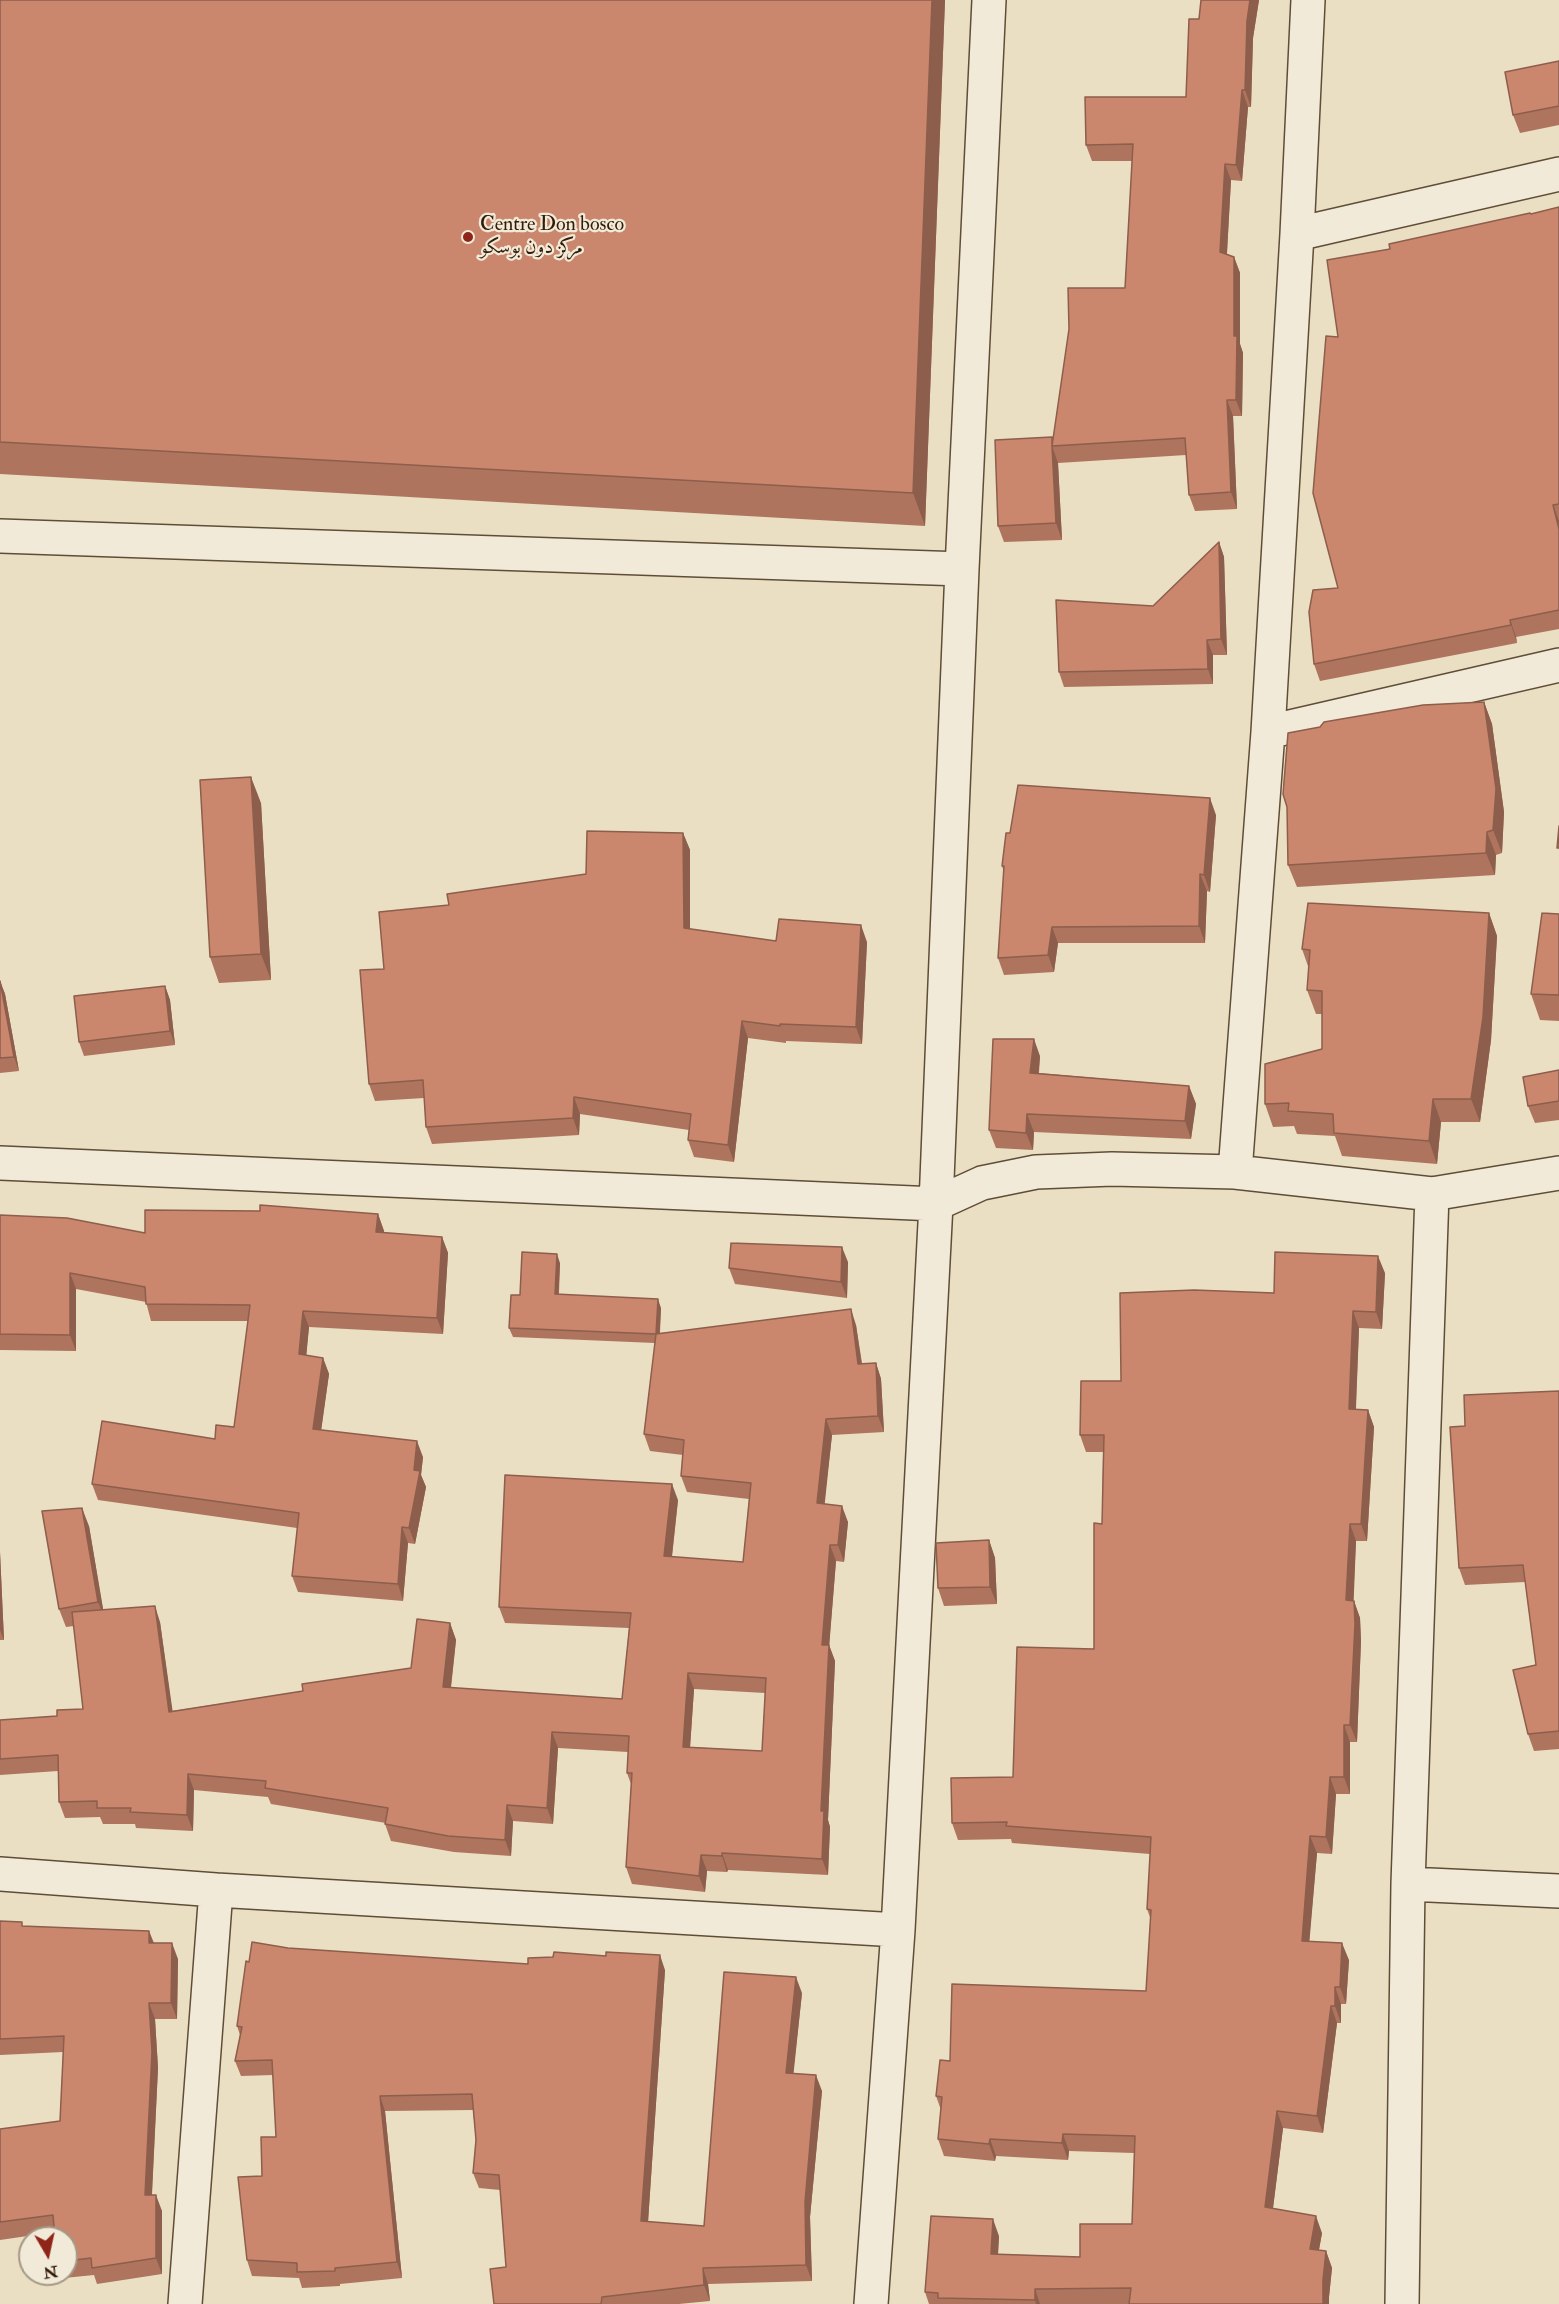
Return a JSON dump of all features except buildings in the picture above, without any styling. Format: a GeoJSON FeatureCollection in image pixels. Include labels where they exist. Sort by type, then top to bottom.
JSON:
{"type":"FeatureCollection","features":[{"type":"Feature","properties":{"kind":"street"},"geometry":{"type":"LineString","coordinates":[[872,2304],[898,1930],[936,1204],[962,569],[989,0]]}},
{"type":"Feature","properties":{"kind":"street"},"geometry":{"type":"LineString","coordinates":[[1235,1172],[1268,732],[1308,0]]}},
{"type":"Feature","properties":{"kind":"street"},"geometry":{"type":"LineString","coordinates":[[1297,234],[1559,174]]}},
{"type":"Feature","properties":{"kind":"street"},"geometry":{"type":"LineString","coordinates":[[0,536],[962,569]]}},
{"type":"Feature","properties":{"kind":"street"},"geometry":{"type":"LineString","coordinates":[[1268,732],[1559,665]]}},
{"type":"Feature","properties":{"kind":"street"},"geometry":{"type":"LineString","coordinates":[[0,1163],[936,1204],[982,1183],[1036,1172],[1112,1168],[1235,1172],[1432,1194],[1559,1173]]}},
{"type":"Feature","properties":{"kind":"street"},"geometry":{"type":"LineString","coordinates":[[1402,2304],[1408,1884],[1432,1194]]}},
{"type":"Feature","properties":{"kind":"street"},"geometry":{"type":"LineString","coordinates":[[0,1874],[216,1890],[898,1930]]}},
{"type":"Feature","properties":{"kind":"street"},"geometry":{"type":"LineString","coordinates":[[1408,1884],[1559,1891]]}},
{"type":"Feature","properties":{"kind":"street"},"geometry":{"type":"LineString","coordinates":[[185,2304],[216,1890]]}},
{"type":"Feature","properties":{"kind":"place","name":"Centre Don bosco مركز دون بوسكو"},"geometry":{"type":"Point","coordinates":[468,237]}}]}
